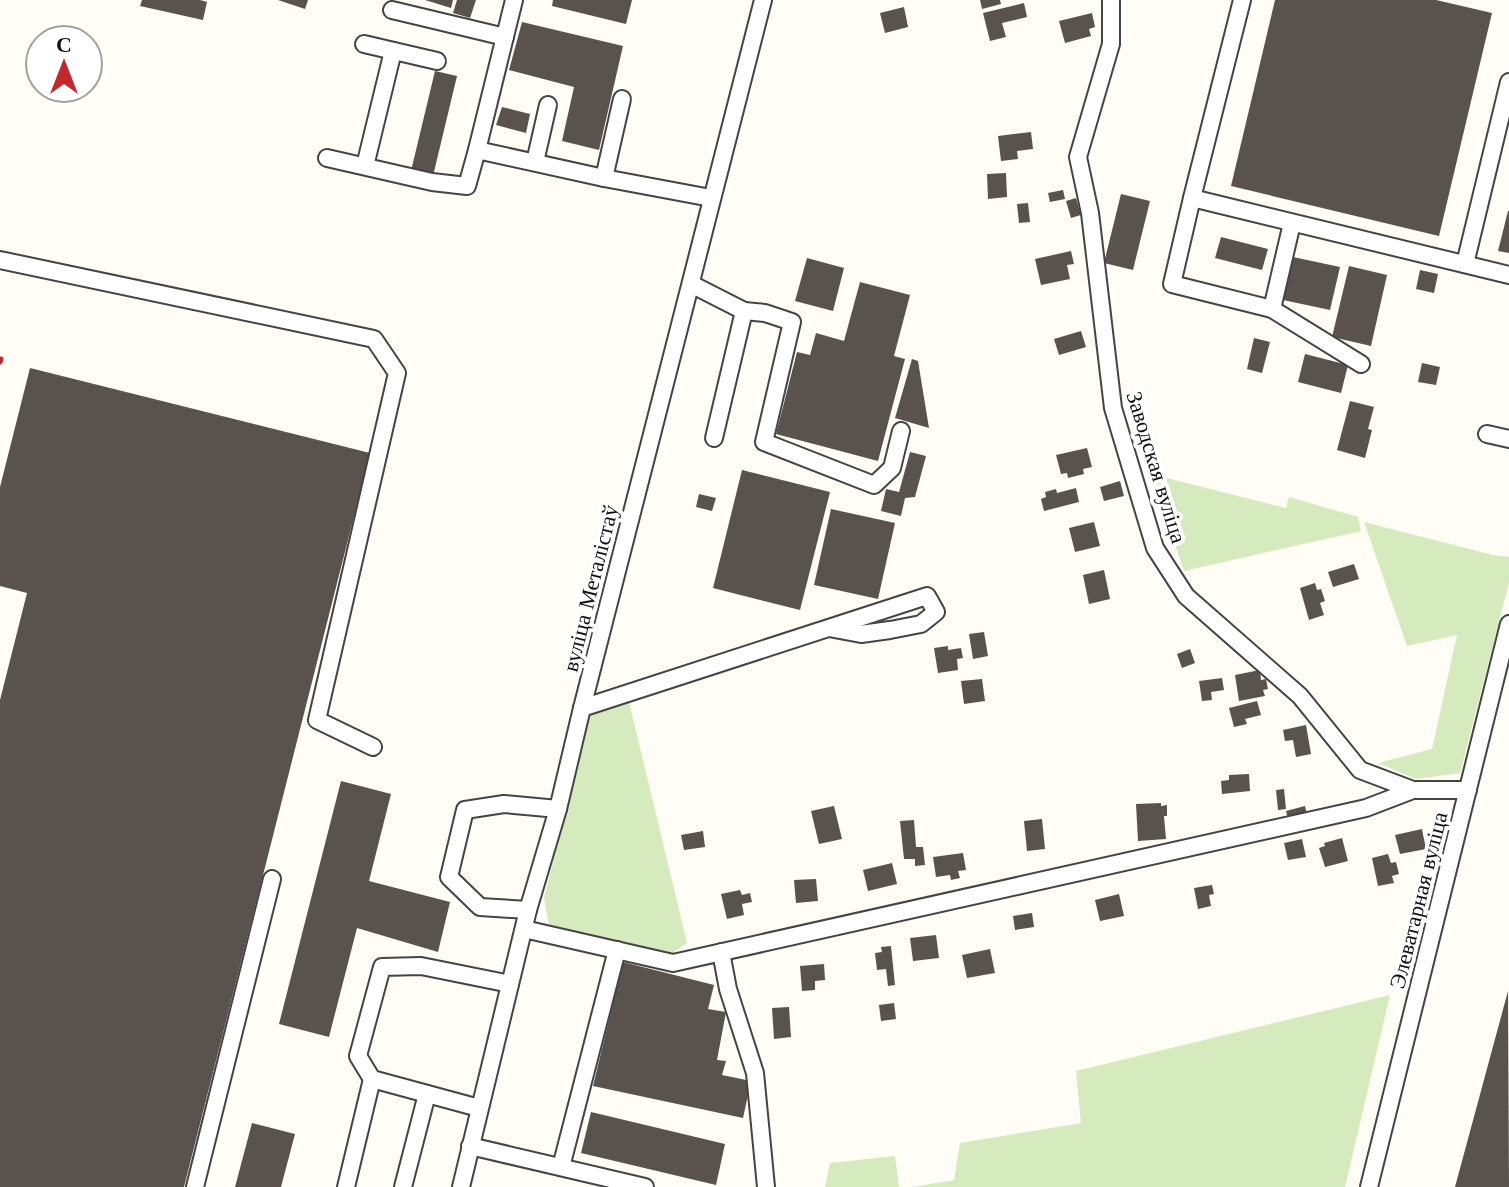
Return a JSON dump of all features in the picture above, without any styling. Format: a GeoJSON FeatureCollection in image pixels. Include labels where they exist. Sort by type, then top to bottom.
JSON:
{"type":"FeatureCollection","features":[{"type":"Feature","properties":{"kind":"street"},"geometry":{"type":"LineString","coordinates":[[327,158],[432,182],[467,186],[514,0]]}},
{"type":"Feature","properties":{"kind":"street","name":"вуліца Металістаў"},"geometry":{"type":"LineString","coordinates":[[461,1187],[528,910],[558,809],[763,0]]}},
{"type":"Feature","properties":{"kind":"street","name":"Заводская вуліца"},"geometry":{"type":"LineString","coordinates":[[1111,0],[1111,44],[1078,157],[1090,213],[1113,408],[1155,548],[1186,596],[1300,696],[1360,770],[1413,790],[1468,790]]}},
{"type":"Feature","properties":{"kind":"street"},"geometry":{"type":"LineString","coordinates":[[1242,0],[1172,284],[1272,309],[1361,364]]}},
{"type":"Feature","properties":{"kind":"street"},"geometry":{"type":"LineString","coordinates":[[392,10],[505,37]]}},
{"type":"Feature","properties":{"kind":"street"},"geometry":{"type":"LineString","coordinates":[[364,44],[437,61]]}},
{"type":"Feature","properties":{"kind":"street"},"geometry":{"type":"LineString","coordinates":[[365,166],[393,51]]}},
{"type":"Feature","properties":{"kind":"street"},"geometry":{"type":"LineString","coordinates":[[1465,264],[1509,82]]}},
{"type":"Feature","properties":{"kind":"street"},"geometry":{"type":"LineString","coordinates":[[604,178],[622,99]]}},
{"type":"Feature","properties":{"kind":"street"},"geometry":{"type":"LineString","coordinates":[[535,162],[548,105]]}},
{"type":"Feature","properties":{"kind":"street"},"geometry":{"type":"LineString","coordinates":[[477,150],[711,198]]}},
{"type":"Feature","properties":{"kind":"street"},"geometry":{"type":"LineString","coordinates":[[1192,198],[1509,275]]}},
{"type":"Feature","properties":{"kind":"street"},"geometry":{"type":"LineString","coordinates":[[1272,309],[1292,223]]}},
{"type":"Feature","properties":{"kind":"street"},"geometry":{"type":"LineString","coordinates":[[0,260],[374,339],[397,373],[317,720],[373,747]]}},
{"type":"Feature","properties":{"kind":"street"},"geometry":{"type":"LineString","coordinates":[[691,284],[744,311],[765,313],[792,322],[764,442],[874,485],[892,468],[901,431]]}},
{"type":"Feature","properties":{"kind":"street"},"geometry":{"type":"LineString","coordinates":[[714,438],[744,311]]}},
{"type":"Feature","properties":{"kind":"street"},"geometry":{"type":"LineString","coordinates":[[1487,434],[1509,439]]}},
{"type":"Feature","properties":{"kind":"street"},"geometry":{"type":"LineString","coordinates":[[582,708],[927,596],[936,612],[921,624],[890,630],[861,634],[829,628]]}},
{"type":"Feature","properties":{"kind":"street","name":"Элеватарная вуліца"},"geometry":{"type":"LineString","coordinates":[[1369,1187],[1509,624]]}},
{"type":"Feature","properties":{"kind":"street","name":"Заводская вуліца"},"geometry":{"type":"LineString","coordinates":[[524,929],[673,963],[1366,808],[1413,790]]}},
{"type":"Feature","properties":{"kind":"street"},"geometry":{"type":"LineString","coordinates":[[528,910],[480,907],[449,877],[465,810],[504,804],[558,809]]}},
{"type":"Feature","properties":{"kind":"street"},"geometry":{"type":"LineString","coordinates":[[195,1187],[272,879]]}},
{"type":"Feature","properties":{"kind":"street"},"geometry":{"type":"LineString","coordinates":[[561,1167],[617,950]]}},
{"type":"Feature","properties":{"kind":"street"},"geometry":{"type":"LineString","coordinates":[[721,952],[728,989],[755,1073],[766,1187]]}},
{"type":"Feature","properties":{"kind":"street"},"geometry":{"type":"LineString","coordinates":[[479,1108],[372,1079],[358,1056],[382,967],[421,966],[510,984]]}},
{"type":"Feature","properties":{"kind":"street"},"geometry":{"type":"LineString","coordinates":[[346,1187],[372,1079]]}},
{"type":"Feature","properties":{"kind":"street"},"geometry":{"type":"LineString","coordinates":[[403,1187],[427,1094]]}},
{"type":"Feature","properties":{"kind":"street"},"geometry":{"type":"LineString","coordinates":[[470,1146],[645,1187]]}},
{"type":"Feature","properties":{"kind":"green space"},"geometry":{"type":"Polygon","coordinates":[[[1151,474],[1286,508],[1289,497],[1358,517],[1361,531],[1184,571],[1151,474]]]}},
{"type":"Feature","properties":{"kind":"green space"},"geometry":{"type":"Polygon","coordinates":[[[1364,522],[1509,557],[1509,583],[1460,773],[1416,779],[1378,763],[1432,749],[1457,635],[1407,646],[1364,522]]]}},
{"type":"Feature","properties":{"kind":"green space"},"geometry":{"type":"Polygon","coordinates":[[[629,702],[687,943],[671,954],[549,926],[544,898],[591,714],[629,702]]]}},
{"type":"Feature","properties":{"kind":"green space"},"geometry":{"type":"Polygon","coordinates":[[[1390,995],[1345,1187],[912,1187],[954,1180],[960,1143],[1081,1123],[1076,1071],[1390,995]]]}},
{"type":"Feature","properties":{"kind":"green space"},"geometry":{"type":"Polygon","coordinates":[[[895,1156],[899,1187],[825,1187],[830,1163],[895,1156]]]}},
{"type":"Feature","properties":{"kind":"building"},"geometry":{"type":"Polygon","coordinates":[[[142,0],[207,2],[203,20],[140,6],[142,0]]]}},
{"type":"Feature","properties":{"kind":"building"},"geometry":{"type":"Polygon","coordinates":[[[278,0],[308,0],[305,9],[278,0]]]}},
{"type":"Feature","properties":{"kind":"building"},"geometry":{"type":"Polygon","coordinates":[[[425,0],[453,0],[451,8],[425,0]]]}},
{"type":"Feature","properties":{"kind":"building"},"geometry":{"type":"Polygon","coordinates":[[[457,0],[476,0],[470,18],[453,13],[457,0]]]}},
{"type":"Feature","properties":{"kind":"building"},"geometry":{"type":"Polygon","coordinates":[[[553,0],[632,0],[626,24],[552,6],[553,0]]]}},
{"type":"Feature","properties":{"kind":"building"},"geometry":{"type":"Polygon","coordinates":[[[980,0],[1000,0],[1001,4],[982,9],[980,0]]]}},
{"type":"Feature","properties":{"kind":"building"},"geometry":{"type":"Polygon","coordinates":[[[1275,0],[1436,0],[1492,13],[1439,236],[1231,186],[1275,0]]]}},
{"type":"Feature","properties":{"kind":"building"},"geometry":{"type":"Polygon","coordinates":[[[1024,3],[1027,17],[1002,23],[1006,37],[990,41],[983,13],[1024,3]]]}},
{"type":"Feature","properties":{"kind":"building"},"geometry":{"type":"Polygon","coordinates":[[[904,7],[908,27],[885,33],[880,13],[904,7]]]}},
{"type":"Feature","properties":{"kind":"building"},"geometry":{"type":"Polygon","coordinates":[[[1092,13],[1095,27],[1089,29],[1091,36],[1065,43],[1059,21],[1092,13]]]}},
{"type":"Feature","properties":{"kind":"building"},"geometry":{"type":"Polygon","coordinates":[[[522,22],[623,46],[599,150],[562,141],[574,87],[509,70],[522,22]]]}},
{"type":"Feature","properties":{"kind":"building"},"geometry":{"type":"Polygon","coordinates":[[[435,71],[457,76],[433,176],[411,171],[435,71]]]}},
{"type":"Feature","properties":{"kind":"building"},"geometry":{"type":"Polygon","coordinates":[[[502,107],[530,114],[526,133],[496,125],[502,107]]]}},
{"type":"Feature","properties":{"kind":"building"},"geometry":{"type":"Polygon","coordinates":[[[1031,132],[1033,149],[1017,151],[1018,159],[1001,161],[998,136],[1031,132]]]}},
{"type":"Feature","properties":{"kind":"building"},"geometry":{"type":"Polygon","coordinates":[[[1006,173],[1007,197],[988,199],[987,174],[1006,173]]]}},
{"type":"Feature","properties":{"kind":"building"},"geometry":{"type":"Polygon","coordinates":[[[1063,190],[1065,199],[1050,202],[1048,193],[1063,190]]]}},
{"type":"Feature","properties":{"kind":"building"},"geometry":{"type":"Polygon","coordinates":[[[1121,194],[1150,201],[1133,270],[1104,263],[1121,194]]]}},
{"type":"Feature","properties":{"kind":"building"},"geometry":{"type":"Polygon","coordinates":[[[1076,198],[1081,215],[1071,218],[1066,201],[1076,198]]]}},
{"type":"Feature","properties":{"kind":"building"},"geometry":{"type":"Polygon","coordinates":[[[1028,203],[1030,222],[1019,223],[1017,204],[1028,203]]]}},
{"type":"Feature","properties":{"kind":"building"},"geometry":{"type":"Polygon","coordinates":[[[1509,211],[1509,253],[1498,251],[1509,211]]]}},
{"type":"Feature","properties":{"kind":"building"},"geometry":{"type":"Polygon","coordinates":[[[1221,237],[1268,249],[1262,270],[1215,258],[1221,237]]]}},
{"type":"Feature","properties":{"kind":"building"},"geometry":{"type":"Polygon","coordinates":[[[1071,251],[1074,264],[1067,265],[1070,279],[1041,285],[1035,259],[1071,251]]]}},
{"type":"Feature","properties":{"kind":"building"},"geometry":{"type":"Polygon","coordinates":[[[1293,257],[1340,267],[1330,310],[1283,300],[1293,257]]]}},
{"type":"Feature","properties":{"kind":"building"},"geometry":{"type":"Polygon","coordinates":[[[807,258],[844,268],[833,311],[795,301],[807,258]]]}},
{"type":"Feature","properties":{"kind":"building"},"geometry":{"type":"Polygon","coordinates":[[[1349,266],[1387,275],[1371,346],[1332,337],[1349,266]]]}},
{"type":"Feature","properties":{"kind":"building"},"geometry":{"type":"Polygon","coordinates":[[[1420,270],[1438,274],[1434,293],[1416,289],[1420,270]]]}},
{"type":"Feature","properties":{"kind":"building"},"geometry":{"type":"Polygon","coordinates":[[[860,282],[910,295],[894,356],[905,359],[878,461],[776,434],[797,352],[810,355],[816,333],[844,341],[860,282]]]}},
{"type":"Feature","properties":{"kind":"building"},"geometry":{"type":"Polygon","coordinates":[[[1081,331],[1086,347],[1059,355],[1054,339],[1081,331]]]}},
{"type":"Feature","properties":{"kind":"building"},"geometry":{"type":"Polygon","coordinates":[[[1254,338],[1270,342],[1262,373],[1247,369],[1254,338]]]}},
{"type":"Feature","properties":{"kind":"building"},"geometry":{"type":"Polygon","coordinates":[[[1305,354],[1348,365],[1341,393],[1298,382],[1305,354]]]}},
{"type":"Feature","properties":{"kind":"building"},"geometry":{"type":"Polygon","coordinates":[[[912,359],[918,361],[929,428],[895,418],[912,359]]]}},
{"type":"Feature","properties":{"kind":"building"},"geometry":{"type":"Polygon","coordinates":[[[1422,363],[1440,367],[1436,385],[1418,382],[1422,363]]]}},
{"type":"Feature","properties":{"kind":"building"},"geometry":{"type":"Polygon","coordinates":[[[30,368],[370,453],[184,1187],[0,1187],[0,700],[27,593],[0,586],[0,487],[30,368]]]}},
{"type":"Feature","properties":{"kind":"building"},"geometry":{"type":"Polygon","coordinates":[[[1350,401],[1374,407],[1365,458],[1337,450],[1350,401]]]}},
{"type":"Feature","properties":{"kind":"building"},"geometry":{"type":"Polygon","coordinates":[[[1087,448],[1092,467],[1083,469],[1084,474],[1068,478],[1067,473],[1061,474],[1056,455],[1087,448]]]}},
{"type":"Feature","properties":{"kind":"building"},"geometry":{"type":"Polygon","coordinates":[[[910,452],[926,456],[915,497],[905,498],[901,516],[881,511],[886,489],[899,492],[910,452]]]}},
{"type":"Feature","properties":{"kind":"building"},"geometry":{"type":"Polygon","coordinates":[[[742,470],[830,492],[800,610],[713,588],[742,470]]]}},
{"type":"Feature","properties":{"kind":"building"},"geometry":{"type":"Polygon","coordinates":[[[1120,481],[1124,496],[1104,501],[1100,487],[1120,481]]]}},
{"type":"Feature","properties":{"kind":"building"},"geometry":{"type":"Polygon","coordinates":[[[1076,488],[1079,502],[1044,511],[1041,499],[1046,497],[1045,492],[1056,489],[1057,493],[1076,488]]]}},
{"type":"Feature","properties":{"kind":"building"},"geometry":{"type":"Polygon","coordinates":[[[699,494],[716,498],[712,511],[696,507],[699,494]]]}},
{"type":"Feature","properties":{"kind":"building"},"geometry":{"type":"Polygon","coordinates":[[[831,509],[895,523],[878,599],[814,585],[831,509]]]}},
{"type":"Feature","properties":{"kind":"building"},"geometry":{"type":"Polygon","coordinates":[[[1094,522],[1100,546],[1075,552],[1069,528],[1094,522]]]}},
{"type":"Feature","properties":{"kind":"building"},"geometry":{"type":"Polygon","coordinates":[[[1354,564],[1359,579],[1333,587],[1328,572],[1354,564]]]}},
{"type":"Feature","properties":{"kind":"building"},"geometry":{"type":"Polygon","coordinates":[[[1104,570],[1110,599],[1089,604],[1083,575],[1104,570]]]}},
{"type":"Feature","properties":{"kind":"building"},"geometry":{"type":"Polygon","coordinates":[[[1315,583],[1325,601],[1320,603],[1324,615],[1309,620],[1300,588],[1315,583]]]}},
{"type":"Feature","properties":{"kind":"building"},"geometry":{"type":"Polygon","coordinates":[[[984,632],[988,656],[973,659],[969,634],[984,632]]]}},
{"type":"Feature","properties":{"kind":"building"},"geometry":{"type":"Polygon","coordinates":[[[948,646],[948,650],[961,648],[963,658],[957,659],[958,670],[938,673],[934,648],[948,646]]]}},
{"type":"Feature","properties":{"kind":"building"},"geometry":{"type":"Polygon","coordinates":[[[1190,649],[1195,663],[1182,668],[1177,654],[1190,649]]]}},
{"type":"Feature","properties":{"kind":"building"},"geometry":{"type":"Polygon","coordinates":[[[1260,670],[1261,680],[1266,679],[1268,689],[1263,690],[1265,696],[1239,701],[1235,675],[1260,670]]]}},
{"type":"Feature","properties":{"kind":"building"},"geometry":{"type":"Polygon","coordinates":[[[1222,678],[1224,690],[1211,692],[1212,700],[1202,701],[1199,681],[1222,678]]]}},
{"type":"Feature","properties":{"kind":"building"},"geometry":{"type":"Polygon","coordinates":[[[982,679],[985,701],[964,704],[961,681],[982,679]]]}},
{"type":"Feature","properties":{"kind":"building"},"geometry":{"type":"Polygon","coordinates":[[[1257,701],[1261,715],[1245,719],[1247,724],[1234,727],[1229,708],[1257,701]]]}},
{"type":"Feature","properties":{"kind":"building"},"geometry":{"type":"Polygon","coordinates":[[[1306,725],[1311,754],[1296,757],[1293,740],[1285,741],[1283,730],[1306,725]]]}},
{"type":"Feature","properties":{"kind":"building"},"geometry":{"type":"Polygon","coordinates":[[[1249,774],[1250,791],[1222,794],[1221,781],[1229,780],[1229,775],[1249,774]]]}},
{"type":"Feature","properties":{"kind":"building"},"geometry":{"type":"Polygon","coordinates":[[[341,781],[391,794],[369,881],[450,902],[438,952],[357,928],[329,1037],[279,1024],[341,781]]]}},
{"type":"Feature","properties":{"kind":"building"},"geometry":{"type":"Polygon","coordinates":[[[1284,789],[1286,809],[1278,810],[1276,790],[1284,789]]]}},
{"type":"Feature","properties":{"kind":"building"},"geometry":{"type":"Polygon","coordinates":[[[1161,803],[1161,806],[1167,805],[1167,816],[1164,816],[1166,839],[1138,841],[1136,804],[1161,803]]]}},
{"type":"Feature","properties":{"kind":"building"},"geometry":{"type":"Polygon","coordinates":[[[834,806],[842,839],[819,844],[811,811],[834,806]]]}},
{"type":"Feature","properties":{"kind":"building"},"geometry":{"type":"Polygon","coordinates":[[[1305,806],[1307,814],[1288,819],[1286,811],[1305,806]]]}},
{"type":"Feature","properties":{"kind":"building"},"geometry":{"type":"Polygon","coordinates":[[[1042,819],[1045,849],[1027,851],[1024,821],[1042,819]]]}},
{"type":"Feature","properties":{"kind":"building"},"geometry":{"type":"Polygon","coordinates":[[[914,820],[916,847],[923,847],[925,865],[915,866],[915,859],[904,859],[900,821],[914,820]]]}},
{"type":"Feature","properties":{"kind":"building"},"geometry":{"type":"Polygon","coordinates":[[[1422,829],[1426,849],[1400,854],[1395,835],[1422,829]]]}},
{"type":"Feature","properties":{"kind":"building"},"geometry":{"type":"Polygon","coordinates":[[[703,831],[705,847],[684,850],[681,835],[703,831]]]}},
{"type":"Feature","properties":{"kind":"building"},"geometry":{"type":"Polygon","coordinates":[[[1342,838],[1348,861],[1325,867],[1319,848],[1325,846],[1324,843],[1342,838]]]}},
{"type":"Feature","properties":{"kind":"building"},"geometry":{"type":"Polygon","coordinates":[[[1302,839],[1306,857],[1288,860],[1284,843],[1302,839]]]}},
{"type":"Feature","properties":{"kind":"building"},"geometry":{"type":"Polygon","coordinates":[[[963,853],[966,870],[958,871],[960,878],[951,880],[950,875],[936,877],[933,857],[963,853]]]}},
{"type":"Feature","properties":{"kind":"building"},"geometry":{"type":"Polygon","coordinates":[[[1388,854],[1391,863],[1396,862],[1399,874],[1392,876],[1394,883],[1378,886],[1372,858],[1388,854]]]}},
{"type":"Feature","properties":{"kind":"building"},"geometry":{"type":"Polygon","coordinates":[[[892,863],[897,884],[868,891],[863,870],[892,863]]]}},
{"type":"Feature","properties":{"kind":"building"},"geometry":{"type":"Polygon","coordinates":[[[816,879],[818,901],[796,903],[794,880],[816,879]]]}},
{"type":"Feature","properties":{"kind":"building"},"geometry":{"type":"Polygon","coordinates":[[[1212,885],[1214,894],[1209,895],[1211,906],[1198,909],[1194,888],[1212,885]]]}},
{"type":"Feature","properties":{"kind":"building"},"geometry":{"type":"Polygon","coordinates":[[[740,890],[742,895],[750,893],[752,902],[742,904],[744,915],[727,919],[721,894],[740,890]]]}},
{"type":"Feature","properties":{"kind":"building"},"geometry":{"type":"Polygon","coordinates":[[[1119,894],[1124,916],[1100,921],[1095,900],[1119,894]]]}},
{"type":"Feature","properties":{"kind":"building"},"geometry":{"type":"Polygon","coordinates":[[[1032,913],[1034,927],[1015,930],[1013,916],[1032,913]]]}},
{"type":"Feature","properties":{"kind":"building"},"geometry":{"type":"Polygon","coordinates":[[[936,935],[939,958],[913,961],[910,938],[936,935]]]}},
{"type":"Feature","properties":{"kind":"building"},"geometry":{"type":"Polygon","coordinates":[[[891,946],[895,985],[888,986],[886,969],[877,970],[875,953],[882,952],[881,947],[891,946]]]}},
{"type":"Feature","properties":{"kind":"building"},"geometry":{"type":"Polygon","coordinates":[[[990,949],[995,973],[967,978],[962,955],[990,949]]]}},
{"type":"Feature","properties":{"kind":"building"},"geometry":{"type":"Polygon","coordinates":[[[623,962],[714,985],[708,1009],[726,1012],[717,1060],[726,1061],[722,1075],[751,1081],[743,1118],[593,1086],[623,962]]]}},
{"type":"Feature","properties":{"kind":"building"},"geometry":{"type":"Polygon","coordinates":[[[824,964],[825,980],[815,981],[815,990],[802,991],[800,966],[824,964]]]}},
{"type":"Feature","properties":{"kind":"building"},"geometry":{"type":"Polygon","coordinates":[[[1508,991],[1509,1187],[1455,1187],[1508,991]]]}},
{"type":"Feature","properties":{"kind":"building"},"geometry":{"type":"Polygon","coordinates":[[[894,1003],[896,1019],[881,1021],[879,1005],[894,1003]]]}},
{"type":"Feature","properties":{"kind":"building"},"geometry":{"type":"Polygon","coordinates":[[[789,1007],[791,1037],[774,1039],[772,1008],[789,1007]]]}},
{"type":"Feature","properties":{"kind":"building"},"geometry":{"type":"Polygon","coordinates":[[[591,1112],[725,1144],[716,1185],[581,1153],[591,1112]]]}},
{"type":"Feature","properties":{"kind":"building"},"geometry":{"type":"Polygon","coordinates":[[[252,1123],[295,1134],[281,1187],[235,1187],[252,1123]]]}}]}
